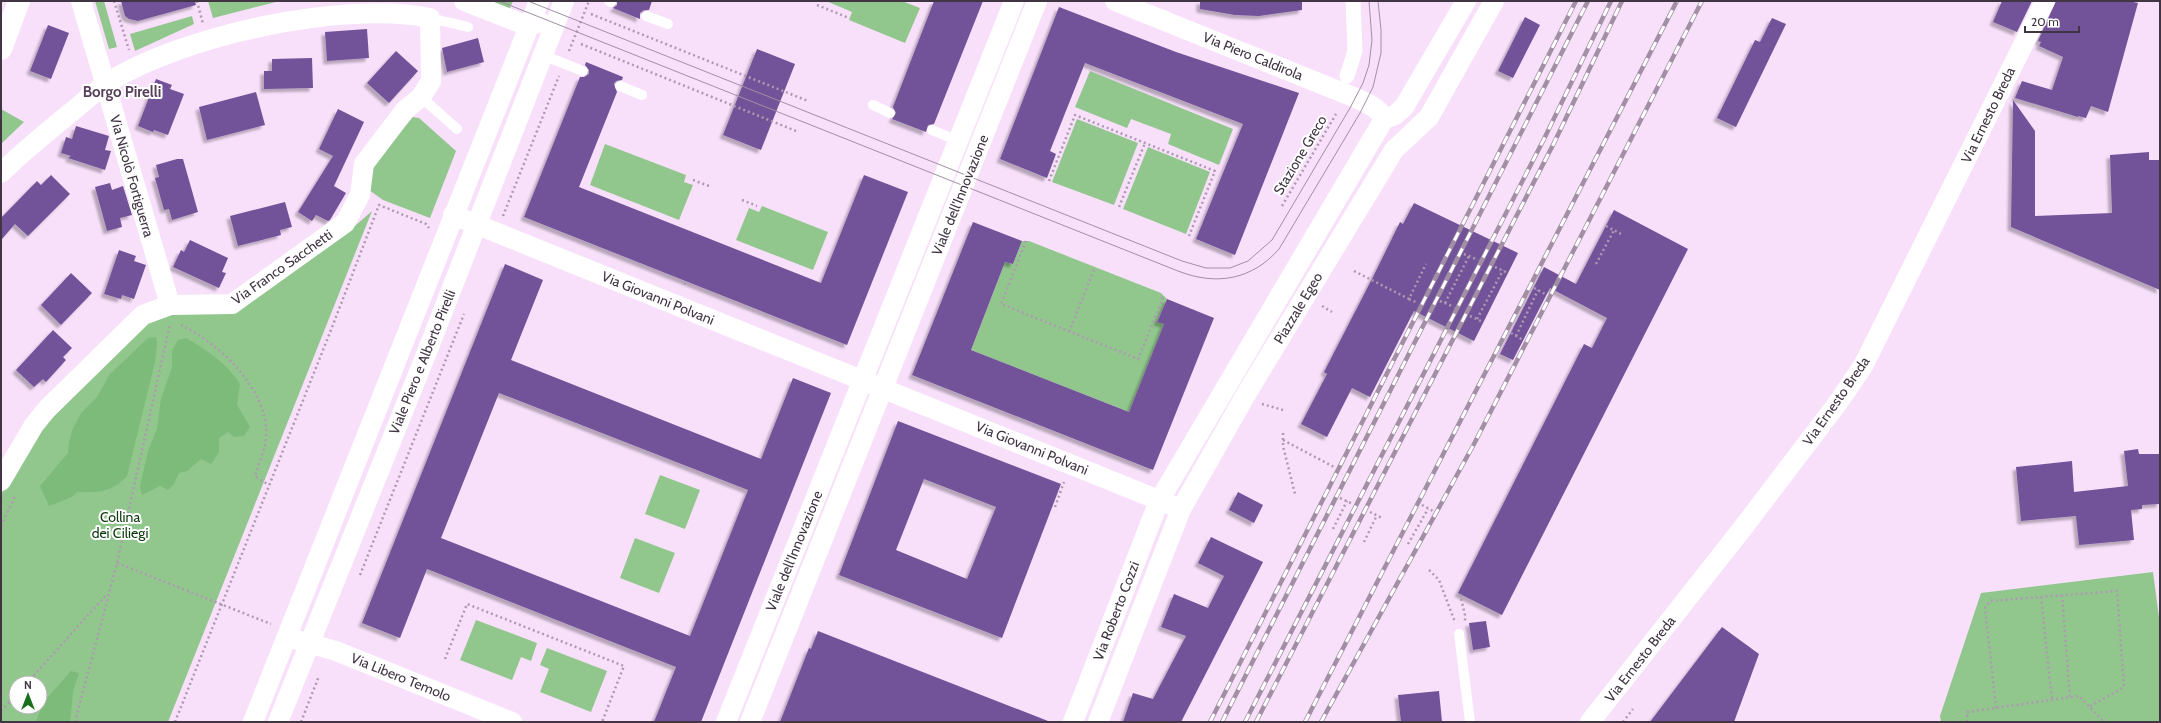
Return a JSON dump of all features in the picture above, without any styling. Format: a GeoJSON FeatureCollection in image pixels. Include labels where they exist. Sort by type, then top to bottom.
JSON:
{"type":"FeatureCollection","features":[{"type":"Feature","properties":{"kind":"street"},"geometry":{"type":"LineString","coordinates":[[1,49],[19,1]]}},
{"type":"Feature","properties":{"kind":"street","name":"Via Nicolò Fortiguerra"},"geometry":{"type":"LineString","coordinates":[[81,1],[106,84],[168,313]]}},
{"type":"Feature","properties":{"kind":"street"},"geometry":{"type":"LineString","coordinates":[[464,1],[528,26],[561,9]]}},
{"type":"Feature","properties":{"kind":"street","name":"Viale Piero e Alberto Pirelli"},"geometry":{"type":"LineString","coordinates":[[253,722],[281,631],[453,215],[539,1]]}},
{"type":"Feature","properties":{"kind":"street"},"geometry":{"type":"LineString","coordinates":[[545,1],[561,9]]}},
{"type":"Feature","properties":{"kind":"street","name":"Viale dell'Innovazione"},"geometry":{"type":"LineString","coordinates":[[726,722],[1014,1]]}},
{"type":"Feature","properties":{"kind":"street","name":"Viale dell'Innovazione"},"geometry":{"type":"LineString","coordinates":[[750,722],[1037,1]]}},
{"type":"Feature","properties":{"kind":"street","name":"Via Piero Caldirola"},"geometry":{"type":"LineString","coordinates":[[1115,1],[1356,98],[1373,107],[1382,114],[1384,119]]}},
{"type":"Feature","properties":{"kind":"street"},"geometry":{"type":"LineString","coordinates":[[1346,76],[1355,51],[1353,1]]}},
{"type":"Feature","properties":{"kind":"street"},"geometry":{"type":"LineString","coordinates":[[1384,119],[1395,115],[1404,107],[1466,1]]}},
{"type":"Feature","properties":{"kind":"street","name":"Piazzale Egeo"},"geometry":{"type":"LineString","coordinates":[[1181,509],[1248,391],[1394,150],[1429,116],[1494,1]]}},
{"type":"Feature","properties":{"kind":"street","name":"Via Ernesto Breda"},"geometry":{"type":"LineString","coordinates":[[1591,722],[1837,404],[1863,366],[2045,1]]}},
{"type":"Feature","properties":{"kind":"street","name":"Viale Piero e Alberto Pirelli"},"geometry":{"type":"LineString","coordinates":[[278,722],[561,9]]}},
{"type":"Feature","properties":{"kind":"street"},"geometry":{"type":"LineString","coordinates":[[1,173],[21,154],[106,84],[134,68],[174,51],[220,36],[272,23],[315,16],[385,11],[413,13],[430,18]]}},
{"type":"Feature","properties":{"kind":"street","name":"Via Franco Sacchetti"},"geometry":{"type":"LineString","coordinates":[[1,482],[34,425],[47,408],[143,315],[233,304],[345,223],[360,195],[364,164],[405,110],[421,97],[431,81],[430,18]]}},
{"type":"Feature","properties":{"kind":"street","name":"Piazzale Egeo"},"geometry":{"type":"LineString","coordinates":[[1159,501],[1384,119]]}},
{"type":"Feature","properties":{"kind":"street","name":"Via Giovanni Polvani"},"geometry":{"type":"LineString","coordinates":[[453,215],[862,380]]}},
{"type":"Feature","properties":{"kind":"street"},"geometry":{"type":"LineString","coordinates":[[862,380],[883,388]]}},
{"type":"Feature","properties":{"kind":"street","name":"Via Giovanni Polvani"},"geometry":{"type":"LineString","coordinates":[[883,388],[1181,509]]}},
{"type":"Feature","properties":{"kind":"street","name":"Via Roberto Cozzi"},"geometry":{"type":"LineString","coordinates":[[1073,722],[1159,501]]}},
{"type":"Feature","properties":{"kind":"street","name":"Via Roberto Cozzi"},"geometry":{"type":"LineString","coordinates":[[1098,722],[1181,509]]}},
{"type":"Feature","properties":{"kind":"street","name":"Via Libero Temolo"},"geometry":{"type":"LineString","coordinates":[[281,631],[309,645],[336,651],[512,722]]}},
{"type":"Feature","properties":{"kind":"lane"},"geometry":{"type":"LineString","coordinates":[[646,16],[668,24]]}},
{"type":"Feature","properties":{"kind":"lane"},"geometry":{"type":"LineString","coordinates":[[430,18],[468,27]]}},
{"type":"Feature","properties":{"kind":"lane"},"geometry":{"type":"LineString","coordinates":[[542,55],[583,71]]}},
{"type":"Feature","properties":{"kind":"lane"},"geometry":{"type":"LineString","coordinates":[[620,86],[642,95]]}},
{"type":"Feature","properties":{"kind":"lane"},"geometry":{"type":"LineString","coordinates":[[421,97],[457,129]]}},
{"type":"Feature","properties":{"kind":"lane"},"geometry":{"type":"LineString","coordinates":[[873,105],[890,113]]}},
{"type":"Feature","properties":{"kind":"lane"},"geometry":{"type":"LineString","coordinates":[[932,130],[958,141]]}},
{"type":"Feature","properties":{"kind":"lane"},"geometry":{"type":"LineString","coordinates":[[1459,634],[1470,722]]}},
{"type":"Feature","properties":{"kind":"path"},"geometry":{"type":"LineString","coordinates":[[114,1],[134,68]]}},
{"type":"Feature","properties":{"kind":"path"},"geometry":{"type":"LineString","coordinates":[[571,46],[589,1]]}},
{"type":"Feature","properties":{"kind":"path"},"geometry":{"type":"LineString","coordinates":[[817,5],[849,18]]}},
{"type":"Feature","properties":{"kind":"path"},"geometry":{"type":"LineString","coordinates":[[591,14],[808,101]]}},
{"type":"Feature","properties":{"kind":"path"},"geometry":{"type":"LineString","coordinates":[[581,44],[796,131]]}},
{"type":"Feature","properties":{"kind":"path"},"geometry":{"type":"LineString","coordinates":[[505,211],[558,77]]}},
{"type":"Feature","properties":{"kind":"path","name":"Stazione Greco"},"geometry":{"type":"LineString","coordinates":[[1282,206],[1307,166],[1336,114]]}},
{"type":"Feature","properties":{"kind":"path"},"geometry":{"type":"LineString","coordinates":[[1049,181],[1076,115],[1215,171],[1189,236]]}},
{"type":"Feature","properties":{"kind":"path"},"geometry":{"type":"LineString","coordinates":[[1119,207],[1145,143]]}},
{"type":"Feature","properties":{"kind":"path"},"geometry":{"type":"LineString","coordinates":[[693,180],[710,186]]}},
{"type":"Feature","properties":{"kind":"path"},"geometry":{"type":"LineString","coordinates":[[742,200],[758,206]]}},
{"type":"Feature","properties":{"kind":"path"},"geometry":{"type":"LineString","coordinates":[[175,722],[331,330],[379,205],[426,224],[430,230]]}},
{"type":"Feature","properties":{"kind":"path"},"geometry":{"type":"LineString","coordinates":[[1606,226],[1621,234]]}},
{"type":"Feature","properties":{"kind":"path"},"geometry":{"type":"LineString","coordinates":[[1596,264],[1614,230]]}},
{"type":"Feature","properties":{"kind":"path"},"geometry":{"type":"LineString","coordinates":[[1026,241],[1001,304],[1069,332],[1138,359],[1164,295]]}},
{"type":"Feature","properties":{"kind":"path"},"geometry":{"type":"LineString","coordinates":[[1464,254],[1478,260]]}},
{"type":"Feature","properties":{"kind":"path"},"geometry":{"type":"LineString","coordinates":[[1445,303],[1469,256]]}},
{"type":"Feature","properties":{"kind":"path"},"geometry":{"type":"LineString","coordinates":[[1409,299],[1426,264]]}},
{"type":"Feature","properties":{"kind":"path"},"geometry":{"type":"LineString","coordinates":[[1069,332],[1095,267]]}},
{"type":"Feature","properties":{"kind":"path"},"geometry":{"type":"LineString","coordinates":[[1495,267],[1508,274]]}},
{"type":"Feature","properties":{"kind":"path"},"geometry":{"type":"LineString","coordinates":[[1477,319],[1503,270]]}},
{"type":"Feature","properties":{"kind":"path"},"geometry":{"type":"LineString","coordinates":[[1354,271],[1418,303]]}},
{"type":"Feature","properties":{"kind":"path"},"geometry":{"type":"LineString","coordinates":[[684,284],[688,282]]}},
{"type":"Feature","properties":{"kind":"path"},"geometry":{"type":"LineString","coordinates":[[1534,288],[1546,294]]}},
{"type":"Feature","properties":{"kind":"path"},"geometry":{"type":"LineString","coordinates":[[1516,336],[1538,290]]}},
{"type":"Feature","properties":{"kind":"path"},"geometry":{"type":"LineString","coordinates":[[1440,301],[1454,307]]}},
{"type":"Feature","properties":{"kind":"path"},"geometry":{"type":"LineString","coordinates":[[359,578],[465,312]]}},
{"type":"Feature","properties":{"kind":"path"},"geometry":{"type":"LineString","coordinates":[[168,313],[171,320],[190,329],[213,346],[248,379],[263,416],[266,436],[255,476],[269,485]]}},
{"type":"Feature","properties":{"kind":"path"},"geometry":{"type":"LineString","coordinates":[[1470,316],[1483,322]]}},
{"type":"Feature","properties":{"kind":"path"},"geometry":{"type":"LineString","coordinates":[[75,722],[117,563],[169,332]]}},
{"type":"Feature","properties":{"kind":"path"},"geometry":{"type":"LineString","coordinates":[[1511,333],[1523,340]]}},
{"type":"Feature","properties":{"kind":"path"},"geometry":{"type":"LineString","coordinates":[[1259,409],[1262,404],[1283,410]]}},
{"type":"Feature","properties":{"kind":"path"},"geometry":{"type":"LineString","coordinates":[[1283,434],[1295,494]]}},
{"type":"Feature","properties":{"kind":"path"},"geometry":{"type":"LineString","coordinates":[[1283,440],[1334,467]]}},
{"type":"Feature","properties":{"kind":"path"},"geometry":{"type":"LineString","coordinates":[[1055,507],[1065,480]]}},
{"type":"Feature","properties":{"kind":"path"},"geometry":{"type":"LineString","coordinates":[[1,526],[20,487]]}},
{"type":"Feature","properties":{"kind":"path"},"geometry":{"type":"LineString","coordinates":[[1340,498],[1353,504]]}},
{"type":"Feature","properties":{"kind":"path"},"geometry":{"type":"LineString","coordinates":[[1333,528],[1347,501]]}},
{"type":"Feature","properties":{"kind":"path"},"geometry":{"type":"LineString","coordinates":[[1422,505],[1433,511]]}},
{"type":"Feature","properties":{"kind":"path"},"geometry":{"type":"LineString","coordinates":[[1408,544],[1428,509]]}},
{"type":"Feature","properties":{"kind":"path"},"geometry":{"type":"LineString","coordinates":[[1370,512],[1382,518]]}},
{"type":"Feature","properties":{"kind":"path"},"geometry":{"type":"LineString","coordinates":[[1364,542],[1376,515]]}},
{"type":"Feature","properties":{"kind":"path"},"geometry":{"type":"LineString","coordinates":[[117,563],[252,616],[281,631]]}},
{"type":"Feature","properties":{"kind":"path"},"geometry":{"type":"LineString","coordinates":[[1429,570],[1439,580],[1459,634]]}},
{"type":"Feature","properties":{"kind":"path"},"geometry":{"type":"LineString","coordinates":[[1996,708],[1985,608],[1990,601],[2117,591],[2124,687],[2089,707]]}},
{"type":"Feature","properties":{"kind":"path"},"geometry":{"type":"LineString","coordinates":[[34,675],[108,593]]}},
{"type":"Feature","properties":{"kind":"path"},"geometry":{"type":"LineString","coordinates":[[1459,634],[1465,622],[1460,594]]}},
{"type":"Feature","properties":{"kind":"path"},"geometry":{"type":"LineString","coordinates":[[2062,595],[2070,698]]}},
{"type":"Feature","properties":{"kind":"path"},"geometry":{"type":"LineString","coordinates":[[2041,597],[2052,700]]}},
{"type":"Feature","properties":{"kind":"path"},"geometry":{"type":"LineString","coordinates":[[444,659],[467,604],[554,638],[624,666],[602,722]]}},
{"type":"Feature","properties":{"kind":"path"},"geometry":{"type":"LineString","coordinates":[[301,722],[321,671]]}},
{"type":"Feature","properties":{"kind":"path"},"geometry":{"type":"LineString","coordinates":[[1967,722],[1967,712],[2079,696],[2104,722]]}},
{"type":"Feature","properties":{"kind":"path"},"geometry":{"type":"LineString","coordinates":[[1,711],[8,704]]}},
{"type":"Feature","properties":{"kind":"path"},"geometry":{"type":"LineString","coordinates":[[1623,722],[1633,709]]}},
{"type":"Feature","properties":{"kind":"green space"},"geometry":{"type":"Polygon","coordinates":[[[95,1],[104,1],[117,47],[109,49],[95,1]]]}},
{"type":"Feature","properties":{"kind":"green space"},"geometry":{"type":"Polygon","coordinates":[[[208,1],[280,1],[213,18],[208,1]]]}},
{"type":"Feature","properties":{"kind":"green space"},"geometry":{"type":"Polygon","coordinates":[[[485,1],[513,1],[509,10],[485,1]]]}},
{"type":"Feature","properties":{"kind":"green space"},"geometry":{"type":"Polygon","coordinates":[[[826,1],[902,1],[920,8],[905,43],[849,20],[852,12],[826,1]]]}},
{"type":"Feature","properties":{"kind":"green space"},"geometry":{"type":"Polygon","coordinates":[[[192,16],[194,24],[135,51],[130,34],[192,16]]]}},
{"type":"Feature","properties":{"kind":"green space"},"geometry":{"type":"Polygon","coordinates":[[[1090,71],[1233,129],[1219,165],[1168,144],[1171,134],[1131,119],[1127,128],[1075,107],[1090,71]]]}},
{"type":"Feature","properties":{"kind":"green space"},"geometry":{"type":"Polygon","coordinates":[[[1,109],[24,122],[1,144],[1,109]]]}},
{"type":"Feature","properties":{"kind":"green space"},"geometry":{"type":"Polygon","coordinates":[[[413,117],[419,118],[456,151],[430,218],[383,200],[369,190],[370,167],[413,117]]]}},
{"type":"Feature","properties":{"kind":"green space"},"geometry":{"type":"Polygon","coordinates":[[[1077,119],[1138,143],[1114,205],[1052,182],[1077,119]]]}},
{"type":"Feature","properties":{"kind":"green space"},"geometry":{"type":"Polygon","coordinates":[[[605,144],[686,175],[684,182],[693,185],[679,220],[590,185],[605,144]]]}},
{"type":"Feature","properties":{"kind":"green space"},"geometry":{"type":"Polygon","coordinates":[[[1148,147],[1210,172],[1186,234],[1123,209],[1148,147]]]}},
{"type":"Feature","properties":{"kind":"green space"},"geometry":{"type":"Polygon","coordinates":[[[762,206],[828,232],[813,270],[736,240],[749,208],[759,212],[762,206]]]}},
{"type":"Feature","properties":{"kind":"green space","name":"Collina dei Ciliegi"},"geometry":{"type":"Polygon","coordinates":[[[372,211],[168,722],[1,722],[1,494],[39,431],[156,314],[199,314],[347,233],[372,211]]]}},
{"type":"Feature","properties":{"kind":"green space"},"geometry":{"type":"Polygon","coordinates":[[[1022,241],[1029,241],[1161,293],[1167,299],[1157,321],[1164,324],[1129,412],[971,350],[1005,262],[1013,264],[1022,241]]]}},
{"type":"Feature","properties":{"kind":"green space"},"geometry":{"type":"Polygon","coordinates":[[[156,337],[157,344],[155,362],[127,476],[110,488],[98,492],[77,492],[72,497],[49,506],[40,486],[68,453],[73,428],[82,412],[97,397],[110,374],[148,338],[156,337]]]}},
{"type":"Feature","properties":{"kind":"green space"},"geometry":{"type":"Polygon","coordinates":[[[186,338],[216,358],[235,377],[240,384],[237,405],[250,427],[244,436],[234,437],[228,432],[219,438],[219,452],[211,464],[201,459],[187,471],[179,473],[174,484],[168,490],[160,486],[142,495],[140,487],[148,451],[157,429],[161,398],[172,368],[172,351],[178,340],[186,338]]]}},
{"type":"Feature","properties":{"kind":"green space"},"geometry":{"type":"Polygon","coordinates":[[[660,475],[700,490],[685,529],[645,514],[660,475]]]}},
{"type":"Feature","properties":{"kind":"green space"},"geometry":{"type":"Polygon","coordinates":[[[635,538],[675,553],[659,593],[620,578],[635,538]]]}},
{"type":"Feature","properties":{"kind":"green space"},"geometry":{"type":"Polygon","coordinates":[[[2153,572],[2160,625],[2160,722],[1941,722],[1940,716],[1981,593],[2153,572]]]}},
{"type":"Feature","properties":{"kind":"green space"},"geometry":{"type":"Polygon","coordinates":[[[476,620],[537,643],[531,661],[521,657],[512,680],[460,660],[476,620]]]}},
{"type":"Feature","properties":{"kind":"green space"},"geometry":{"type":"Polygon","coordinates":[[[547,648],[607,671],[591,712],[540,692],[549,669],[540,665],[547,648]]]}},
{"type":"Feature","properties":{"kind":"green space"},"geometry":{"type":"Polygon","coordinates":[[[71,671],[79,673],[73,692],[70,722],[36,722],[39,715],[48,715],[48,697],[71,671]]]}},
{"type":"Feature","properties":{"kind":"building"},"geometry":{"type":"Polygon","coordinates":[[[121,1],[195,1],[196,5],[138,21],[129,19],[125,16],[121,1]]]}},
{"type":"Feature","properties":{"kind":"building"},"geometry":{"type":"Polygon","coordinates":[[[617,1],[652,1],[649,10],[644,10],[640,13],[640,19],[613,8],[617,5],[617,1]]]}},
{"type":"Feature","properties":{"kind":"building"},"geometry":{"type":"Polygon","coordinates":[[[934,1],[983,1],[934,124],[928,125],[926,132],[892,119],[896,113],[893,107],[934,1]]]}},
{"type":"Feature","properties":{"kind":"building"},"geometry":{"type":"Polygon","coordinates":[[[1200,1],[1302,1],[1302,10],[1259,16],[1235,15],[1200,9],[1200,1]]]}},
{"type":"Feature","properties":{"kind":"building"},"geometry":{"type":"Polygon","coordinates":[[[2002,1],[2032,1],[2017,32],[1993,22],[2002,1]]]}},
{"type":"Feature","properties":{"kind":"building"},"geometry":{"type":"Polygon","coordinates":[[[2056,1],[2129,1],[2138,3],[2108,112],[2091,106],[2086,118],[2078,117],[2015,98],[2022,81],[2052,90],[2063,57],[2039,46],[2041,42],[2038,41],[2056,1]]]}},
{"type":"Feature","properties":{"kind":"building"},"geometry":{"type":"Polygon","coordinates":[[[1059,7],[1176,52],[1299,93],[1235,255],[1196,239],[1243,124],[1085,63],[1050,151],[1056,154],[1047,178],[1000,159],[1059,7]]]}},
{"type":"Feature","properties":{"kind":"building"},"geometry":{"type":"Polygon","coordinates":[[[1525,17],[1540,25],[1513,78],[1498,71],[1525,17]]]}},
{"type":"Feature","properties":{"kind":"building"},"geometry":{"type":"Polygon","coordinates":[[[1772,18],[1786,24],[1736,127],[1717,118],[1755,40],[1760,42],[1772,18]]]}},
{"type":"Feature","properties":{"kind":"building"},"geometry":{"type":"Polygon","coordinates":[[[48,25],[69,33],[51,79],[30,71],[48,25]]]}},
{"type":"Feature","properties":{"kind":"building"},"geometry":{"type":"Polygon","coordinates":[[[367,29],[369,58],[327,61],[325,32],[367,29]]]}},
{"type":"Feature","properties":{"kind":"building"},"geometry":{"type":"Polygon","coordinates":[[[478,38],[484,62],[447,72],[442,48],[478,38]]]}},
{"type":"Feature","properties":{"kind":"building"},"geometry":{"type":"Polygon","coordinates":[[[757,49],[795,64],[761,150],[723,135],[757,49]]]}},
{"type":"Feature","properties":{"kind":"building"},"geometry":{"type":"Polygon","coordinates":[[[396,51],[418,71],[389,103],[367,83],[396,51]]]}},
{"type":"Feature","properties":{"kind":"building"},"geometry":{"type":"Polygon","coordinates":[[[312,58],[313,88],[264,89],[264,71],[272,71],[272,59],[312,58]]]}},
{"type":"Feature","properties":{"kind":"building"},"geometry":{"type":"Polygon","coordinates":[[[586,62],[623,77],[622,80],[616,81],[614,84],[617,92],[579,187],[821,283],[864,175],[908,192],[847,345],[524,217],[580,77],[584,77],[589,74],[589,70],[585,65],[586,62]]]}},
{"type":"Feature","properties":{"kind":"building"},"geometry":{"type":"Polygon","coordinates":[[[156,79],[172,85],[170,89],[184,94],[168,135],[154,130],[153,132],[138,126],[156,79]]]}},
{"type":"Feature","properties":{"kind":"building"},"geometry":{"type":"Polygon","coordinates":[[[256,92],[265,125],[207,140],[199,107],[256,92]]]}},
{"type":"Feature","properties":{"kind":"building"},"geometry":{"type":"Polygon","coordinates":[[[2013,100],[2035,131],[2035,216],[2112,213],[2110,155],[2149,152],[2149,160],[2160,160],[2160,290],[2011,227],[2013,100]]]}},
{"type":"Feature","properties":{"kind":"building"},"geometry":{"type":"Polygon","coordinates":[[[338,109],[364,122],[334,186],[346,193],[330,220],[328,221],[316,215],[312,221],[298,212],[333,156],[319,149],[338,109]]]}},
{"type":"Feature","properties":{"kind":"building"},"geometry":{"type":"Polygon","coordinates":[[[76,126],[109,136],[105,150],[111,151],[105,170],[68,158],[71,156],[61,153],[66,137],[72,139],[76,126]]]}},
{"type":"Feature","properties":{"kind":"building"},"geometry":{"type":"Polygon","coordinates":[[[177,159],[183,159],[198,212],[172,220],[169,209],[164,210],[155,178],[159,177],[156,165],[177,159]]]}},
{"type":"Feature","properties":{"kind":"building"},"geometry":{"type":"Polygon","coordinates":[[[51,175],[70,194],[28,236],[15,224],[1,240],[1,218],[37,181],[41,185],[51,175]]]}},
{"type":"Feature","properties":{"kind":"building"},"geometry":{"type":"Polygon","coordinates":[[[110,183],[112,190],[123,186],[132,215],[120,218],[122,227],[107,231],[95,187],[110,183]]]}},
{"type":"Feature","properties":{"kind":"building"},"geometry":{"type":"Polygon","coordinates":[[[285,202],[292,227],[280,230],[281,235],[238,246],[230,216],[285,202]]]}},
{"type":"Feature","properties":{"kind":"building"},"geometry":{"type":"Polygon","coordinates":[[[1414,203],[1518,253],[1474,341],[1414,311],[1370,397],[1352,388],[1327,437],[1301,424],[1327,374],[1324,372],[1400,222],[1403,224],[1414,203]]]}},
{"type":"Feature","properties":{"kind":"building"},"geometry":{"type":"Polygon","coordinates":[[[1614,210],[1688,249],[1502,615],[1458,593],[1584,344],[1592,348],[1607,318],[1550,288],[1513,360],[1500,354],[1544,267],[1576,284],[1614,210]]]}},
{"type":"Feature","properties":{"kind":"building"},"geometry":{"type":"Polygon","coordinates":[[[973,222],[1022,241],[1013,264],[1005,262],[971,350],[1129,412],[1164,324],[1157,322],[1167,299],[1214,318],[1153,470],[912,375],[973,222]]]}},
{"type":"Feature","properties":{"kind":"building"},"geometry":{"type":"Polygon","coordinates":[[[190,240],[228,258],[222,272],[226,273],[219,288],[173,267],[181,250],[184,252],[190,240]]]}},
{"type":"Feature","properties":{"kind":"building"},"geometry":{"type":"Polygon","coordinates":[[[119,250],[136,256],[134,261],[146,265],[134,299],[122,295],[121,299],[104,294],[119,250]]]}},
{"type":"Feature","properties":{"kind":"building"},"geometry":{"type":"Polygon","coordinates":[[[505,264],[543,280],[511,360],[761,459],[793,378],[831,393],[701,722],[654,722],[676,667],[427,569],[400,638],[362,623],[505,264]],[[499,393],[441,538],[690,636],[748,490],[499,393]]]}},
{"type":"Feature","properties":{"kind":"building"},"geometry":{"type":"Polygon","coordinates":[[[71,273],[92,293],[61,325],[41,305],[71,273]]]}},
{"type":"Feature","properties":{"kind":"building"},"geometry":{"type":"Polygon","coordinates":[[[53,330],[72,348],[63,357],[66,360],[46,382],[43,379],[34,387],[16,370],[53,330]]]}},
{"type":"Feature","properties":{"kind":"building"},"geometry":{"type":"Polygon","coordinates":[[[898,421],[1061,484],[1002,638],[839,575],[898,421]],[[924,479],[896,550],[967,579],[996,507],[924,479]]]}},
{"type":"Feature","properties":{"kind":"building"},"geometry":{"type":"Polygon","coordinates":[[[2138,449],[2139,454],[2160,454],[2160,504],[2142,505],[2142,509],[2131,510],[2134,540],[2079,545],[2076,516],[2021,521],[2016,467],[2072,461],[2074,492],[2128,486],[2124,451],[2138,449]]]}},
{"type":"Feature","properties":{"kind":"building"},"geometry":{"type":"Polygon","coordinates":[[[1238,492],[1263,505],[1254,523],[1229,510],[1238,492]]]}},
{"type":"Feature","properties":{"kind":"building"},"geometry":{"type":"Polygon","coordinates":[[[1211,537],[1263,562],[1181,722],[1123,722],[1133,693],[1153,699],[1186,636],[1161,627],[1174,594],[1208,608],[1224,576],[1198,563],[1211,537]]]}},
{"type":"Feature","properties":{"kind":"building"},"geometry":{"type":"Polygon","coordinates":[[[1486,621],[1490,647],[1473,650],[1469,623],[1486,621]]]}},
{"type":"Feature","properties":{"kind":"building"},"geometry":{"type":"Polygon","coordinates":[[[1722,627],[1759,654],[1734,722],[1650,722],[1722,627]]]}},
{"type":"Feature","properties":{"kind":"building"},"geometry":{"type":"Polygon","coordinates":[[[818,631],[1048,722],[780,722],[809,648],[811,649],[818,631]]]}},
{"type":"Feature","properties":{"kind":"building"},"geometry":{"type":"Polygon","coordinates":[[[1439,691],[1442,722],[1401,722],[1398,695],[1439,691]]]}},
{"type":"Feature","properties":{"kind":"tram line"},"geometry":{"type":"LineString","coordinates":[[499,1],[1178,271],[1192,276],[1220,279],[1245,274],[1257,268],[1279,249],[1360,113],[1373,87],[1381,53],[1381,30],[1378,1]]}},
{"type":"Feature","properties":{"kind":"tram line"},"geometry":{"type":"LineString","coordinates":[[528,1],[1182,261],[1206,268],[1230,268],[1248,261],[1272,240],[1350,108],[1363,83],[1369,65],[1372,40],[1369,1]]}},
{"type":"Feature","properties":{"kind":"railway"},"geometry":{"type":"LineString","coordinates":[[1210,722],[1576,1]]}},
{"type":"Feature","properties":{"kind":"railway"},"geometry":{"type":"LineString","coordinates":[[1222,722],[1588,1]]}},
{"type":"Feature","properties":{"kind":"railway"},"geometry":{"type":"LineString","coordinates":[[1245,722],[1544,139],[1611,1]]}},
{"type":"Feature","properties":{"kind":"railway"},"geometry":{"type":"LineString","coordinates":[[1256,722],[1554,143],[1622,1]]}},
{"type":"Feature","properties":{"kind":"railway"},"geometry":{"type":"LineString","coordinates":[[1305,722],[1677,1]]}},
{"type":"Feature","properties":{"kind":"railway"},"geometry":{"type":"LineString","coordinates":[[1321,722],[1474,444],[1702,1]]}},
{"type":"Feature","properties":{"kind":"district","name":"Borgo Pirelli"},"geometry":{"type":"Point","coordinates":[122,92]}}]}
